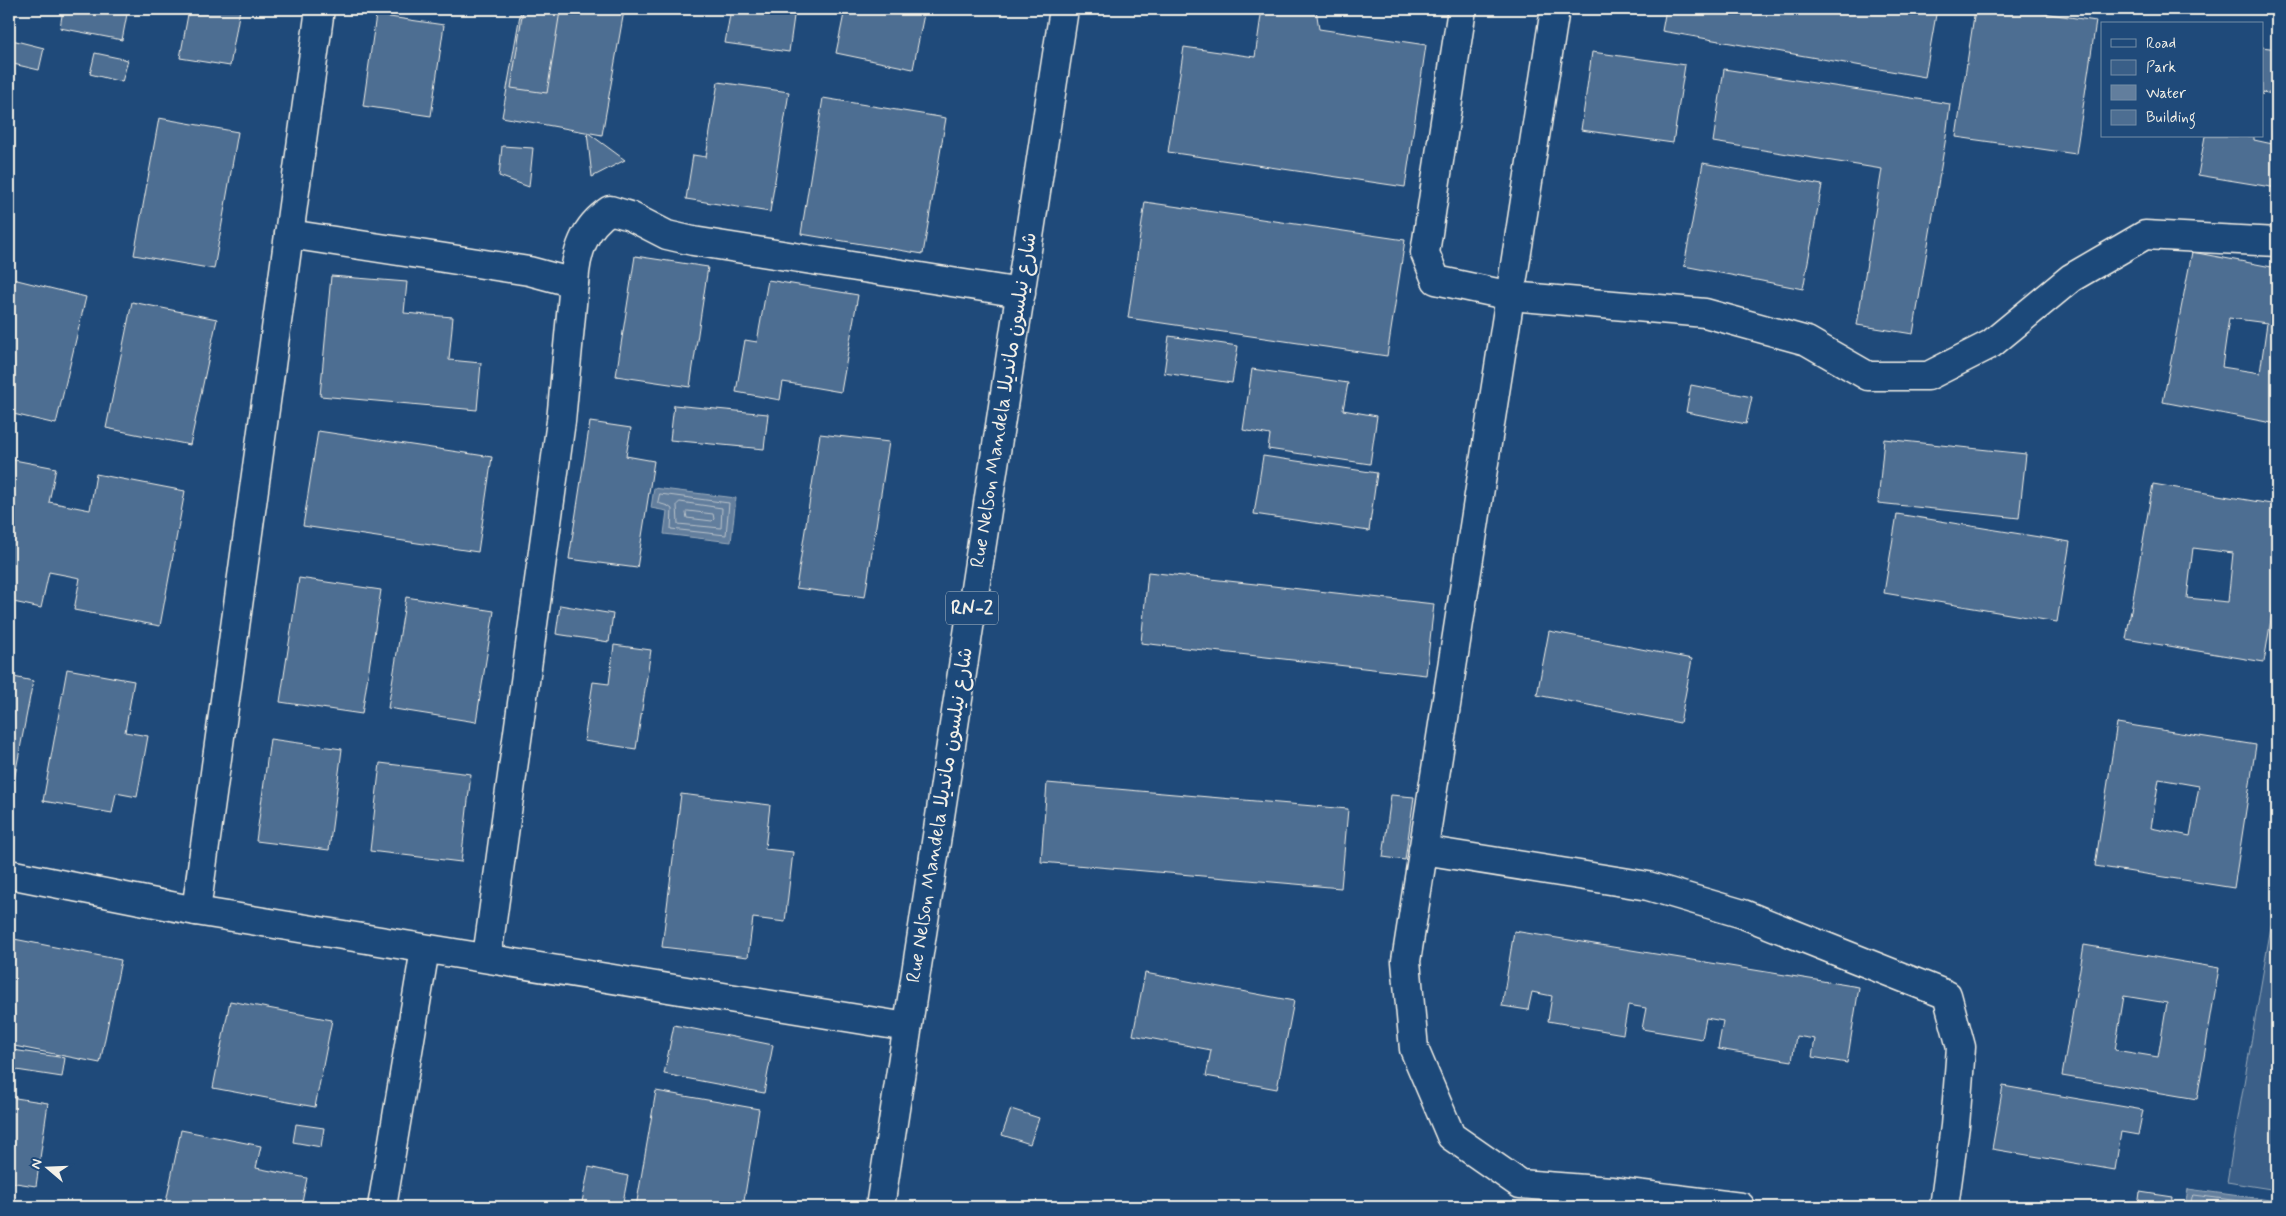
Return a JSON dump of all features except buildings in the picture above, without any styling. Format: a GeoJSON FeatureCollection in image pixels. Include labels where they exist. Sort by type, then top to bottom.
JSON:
{"type":"FeatureCollection","features":[{"type":"Feature","properties":{"kind":"street"},"geometry":{"type":"LineString","coordinates":[[196,911],[320,9]]}},
{"type":"Feature","properties":{"kind":"street","name":"Rue Nelson Mandela شارع نيلسون مانديلا"},"geometry":{"type":"LineString","coordinates":[[880,1207],[1064,9]]}},
{"type":"Feature","properties":{"kind":"street"},"geometry":{"type":"LineString","coordinates":[[1462,9],[1425,253],[1436,280],[1511,296],[1705,313],[1807,341],[1868,376],[1928,376],[1991,344],[2071,278],[2145,235],[2277,242]]}},
{"type":"Feature","properties":{"kind":"street"},"geometry":{"type":"LineString","coordinates":[[1555,9],[1406,961],[1414,1049],[1451,1136],[1523,1196],[1611,1191],[1742,1207]]}},
{"type":"Feature","properties":{"kind":"street"},"geometry":{"type":"LineString","coordinates":[[486,957],[561,421],[575,262],[586,235],[595,220],[610,210],[630,216],[666,234],[693,241],[1021,293]]}},
{"type":"Feature","properties":{"kind":"street"},"geometry":{"type":"LineString","coordinates":[[289,234],[529,271],[574,283]]}},
{"type":"Feature","properties":{"kind":"street"},"geometry":{"type":"LineString","coordinates":[[1423,850],[1648,886],[1743,914],[1947,995],[1962,1047],[1955,1126],[1944,1207]]}},
{"type":"Feature","properties":{"kind":"street"},"geometry":{"type":"LineString","coordinates":[[9,874],[196,911],[425,950],[486,957],[907,1027]]}},
{"type":"Feature","properties":{"kind":"street"},"geometry":{"type":"LineString","coordinates":[[382,1207],[425,950]]}},
{"type":"Feature","properties":{"kind":"green space"},"geometry":{"type":"Polygon","coordinates":[[[2277,892],[2277,1190],[2227,1182],[2277,892]]]}},
{"type":"Feature","properties":{"kind":"water"},"geometry":{"type":"Polygon","coordinates":[[[654,488],[736,498],[731,542],[664,534],[667,511],[651,508],[654,488]]]}},
{"type":"Feature","properties":{"kind":"water"},"geometry":{"type":"Polygon","coordinates":[[[2188,1189],[2277,1201],[2277,1207],[2185,1207],[2188,1189]]]}}]}
